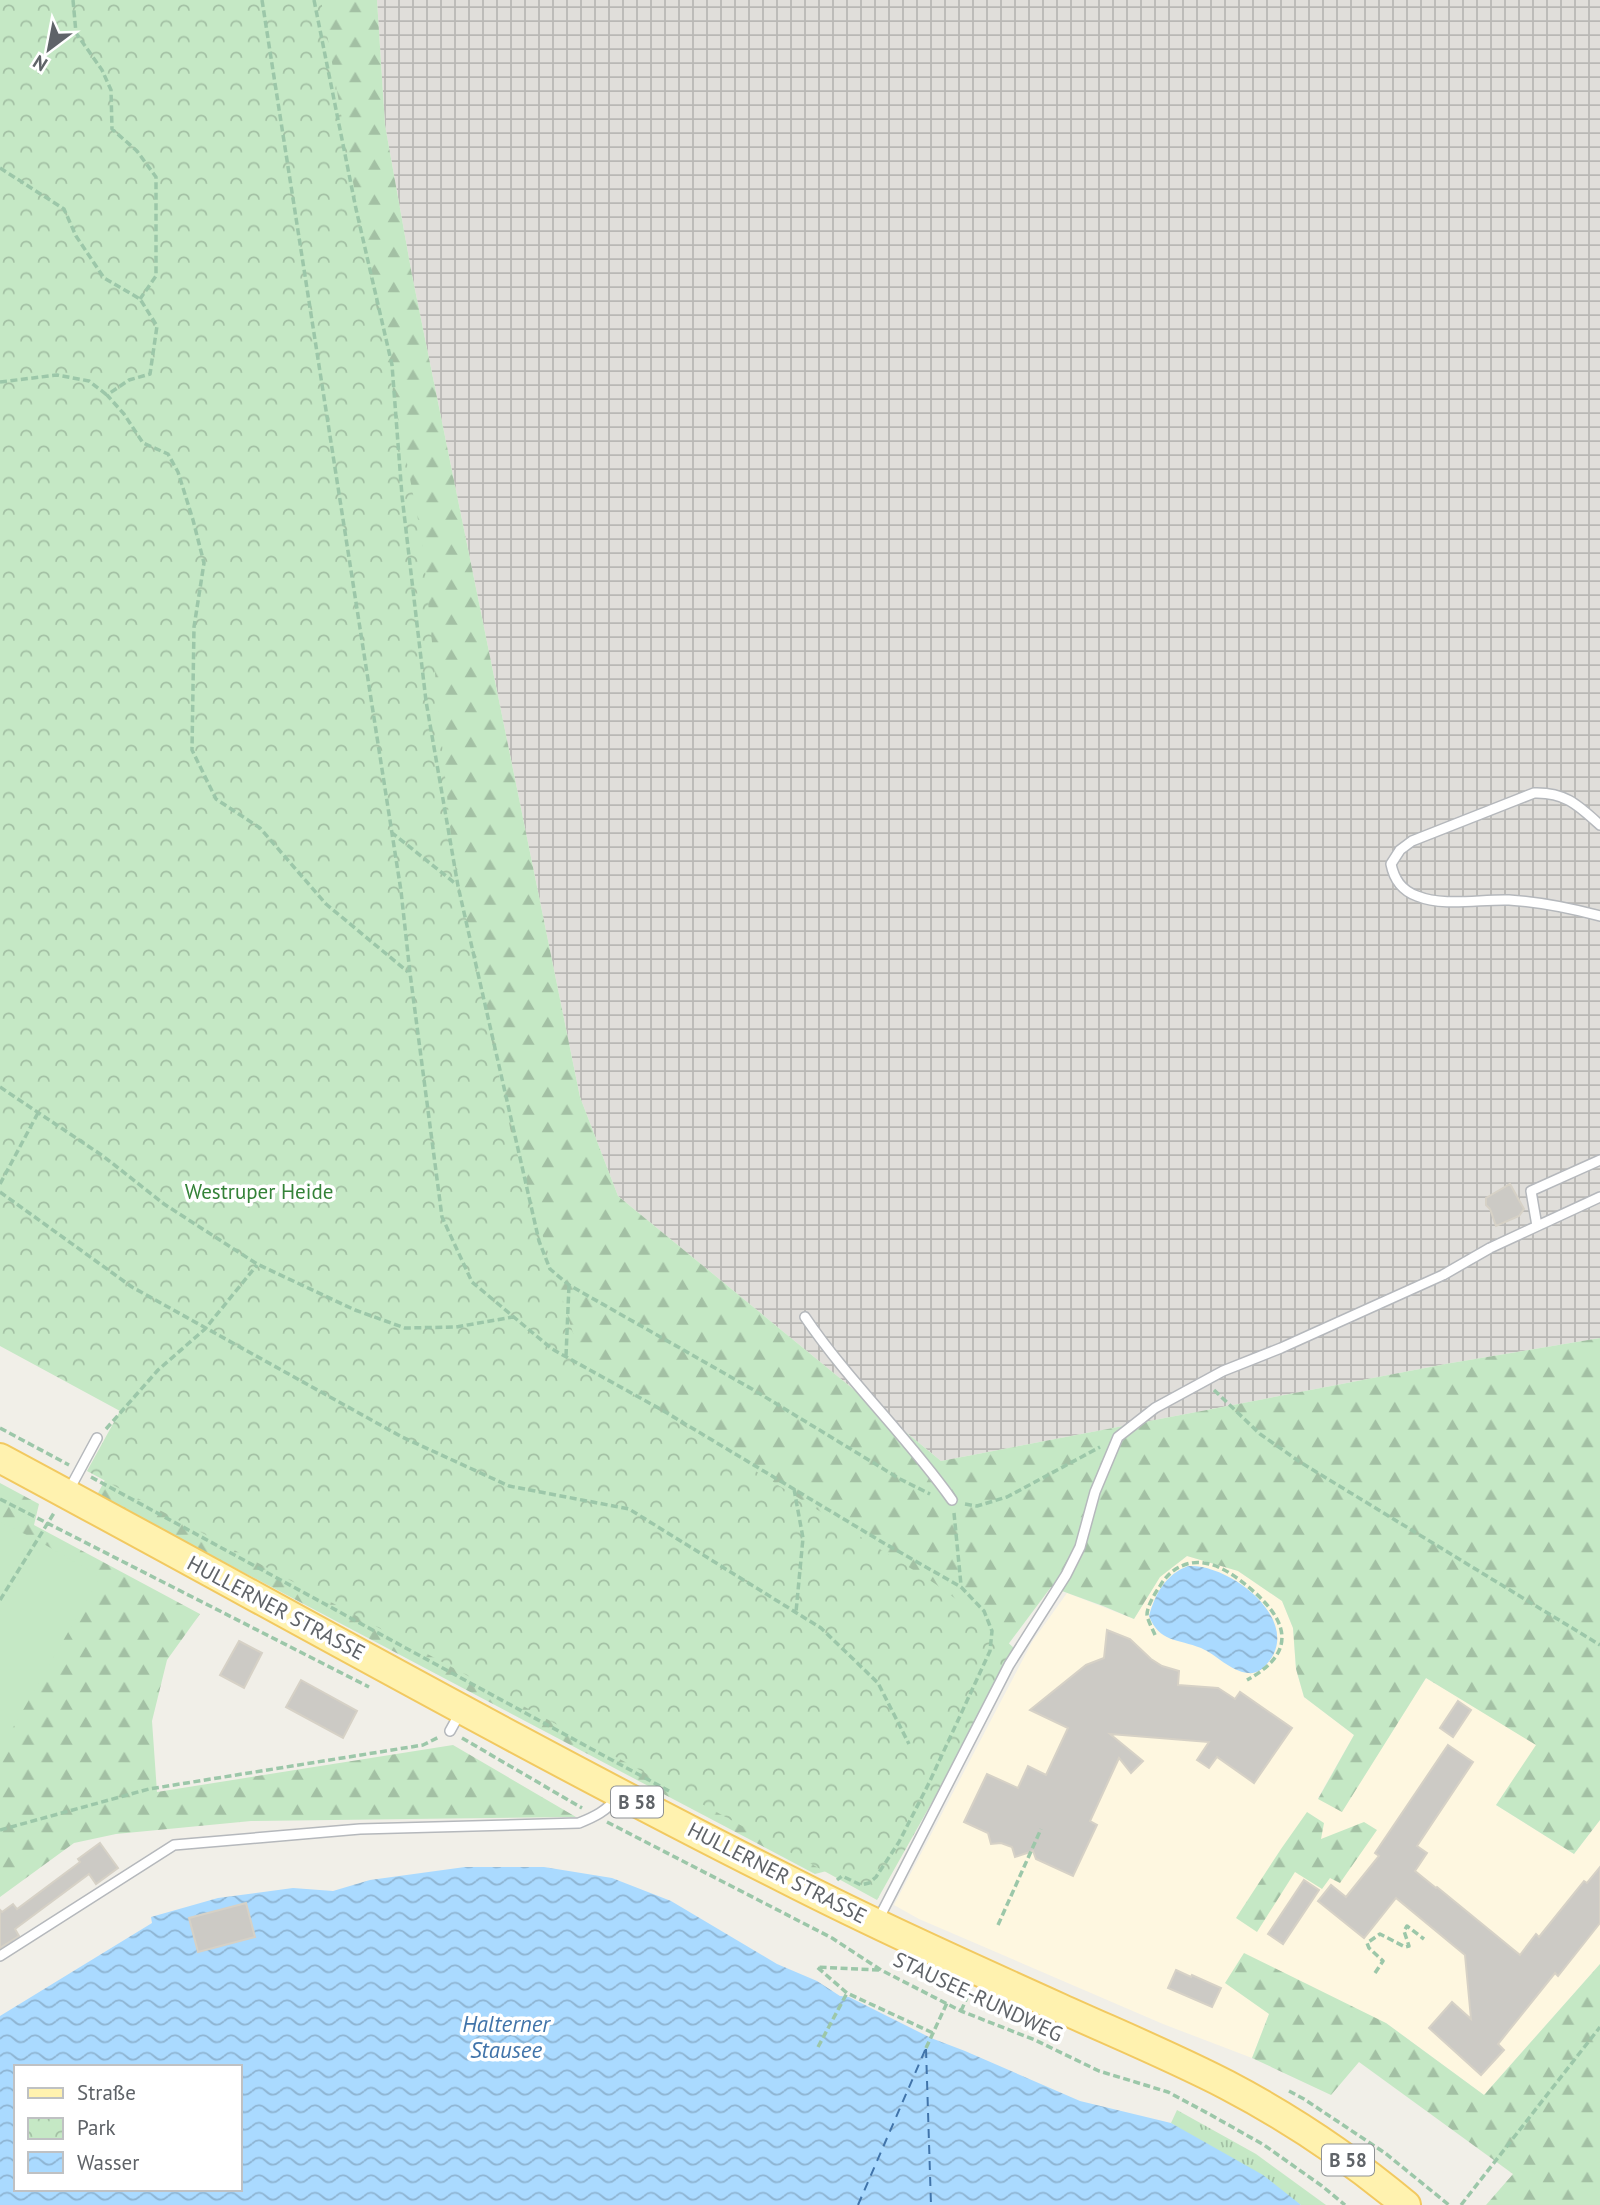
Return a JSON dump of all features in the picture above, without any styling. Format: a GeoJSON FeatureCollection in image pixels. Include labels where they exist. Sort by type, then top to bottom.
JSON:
{"type":"FeatureCollection","features":[{"type":"Feature","properties":{"kind":"main road","name":"HULLERNER STRASSE"},"geometry":{"type":"LineString","coordinates":[[0,1458],[73,1483],[456,1720],[620,1793],[785,1879],[1226,2084],[1331,2148],[1406,2205]]}},
{"type":"Feature","properties":{"kind":"lane"},"geometry":{"type":"LineString","coordinates":[[1600,825],[1573,801],[1551,792],[1534,793],[1412,841],[1400,850],[1391,864],[1394,876],[1403,888],[1424,898],[1509,900],[1561,906],[1600,916]]}},
{"type":"Feature","properties":{"kind":"lane"},"geometry":{"type":"LineString","coordinates":[[1537,1226],[1531,1191],[1600,1160]]}},
{"type":"Feature","properties":{"kind":"lane"},"geometry":{"type":"LineString","coordinates":[[877,1923],[1009,1665],[1066,1575],[1080,1547],[1095,1492],[1118,1437],[1155,1408],[1207,1380],[1443,1275],[1600,1197]]}},
{"type":"Feature","properties":{"kind":"lane"},"geometry":{"type":"LineString","coordinates":[[806,1317],[826,1347],[930,1469],[952,1500]]}},
{"type":"Feature","properties":{"kind":"lane"},"geometry":{"type":"LineString","coordinates":[[73,1483],[97,1438]]}},
{"type":"Feature","properties":{"kind":"lane"},"geometry":{"type":"LineString","coordinates":[[0,1956],[174,1845],[360,1829],[579,1823],[610,1807],[620,1793]]}},
{"type":"Feature","properties":{"kind":"path"},"geometry":{"type":"LineString","coordinates":[[73,0],[76,33],[102,70],[111,90],[112,128],[137,151],[156,177],[156,276],[140,299]]}},
{"type":"Feature","properties":{"kind":"path"},"geometry":{"type":"LineString","coordinates":[[262,0],[401,891],[442,1217],[472,1282],[552,1349],[663,1410],[961,1587],[984,1611],[992,1631],[989,1651],[929,1783],[889,1859],[869,1883],[861,1885],[842,1876],[832,1884]]}},
{"type":"Feature","properties":{"kind":"path"},"geometry":{"type":"LineString","coordinates":[[314,0],[356,209],[392,365],[402,496],[426,701],[458,886],[540,1241],[550,1269],[569,1285],[929,1494],[977,1506],[993,1503],[1118,1437]]}},
{"type":"Feature","properties":{"kind":"path"},"geometry":{"type":"LineString","coordinates":[[0,168],[64,209],[76,236],[104,278],[140,299],[157,326],[150,374],[129,380],[107,395]]}},
{"type":"Feature","properties":{"kind":"path"},"geometry":{"type":"LineString","coordinates":[[0,382],[57,375],[89,381],[107,395],[124,414],[143,443],[168,454],[178,472],[204,563],[194,627],[192,750],[216,799],[260,828],[326,904],[410,973]]}},
{"type":"Feature","properties":{"kind":"path"},"geometry":{"type":"LineString","coordinates":[[391,832],[458,886]]}},
{"type":"Feature","properties":{"kind":"path"},"geometry":{"type":"LineString","coordinates":[[0,1087],[103,1156],[164,1204],[257,1264],[355,1310],[405,1328],[456,1327],[513,1317]]}},
{"type":"Feature","properties":{"kind":"path"},"geometry":{"type":"LineString","coordinates":[[0,1184],[38,1113]]}},
{"type":"Feature","properties":{"kind":"path"},"geometry":{"type":"LineString","coordinates":[[0,1192],[132,1287],[402,1437],[509,1486],[629,1509],[821,1628],[878,1684],[909,1744]]}},
{"type":"Feature","properties":{"kind":"path"},"geometry":{"type":"LineString","coordinates":[[97,1438],[158,1370],[205,1329],[257,1264]]}},
{"type":"Feature","properties":{"kind":"path"},"geometry":{"type":"LineString","coordinates":[[566,1356],[569,1285]]}},
{"type":"Feature","properties":{"kind":"path"},"geometry":{"type":"LineString","coordinates":[[1207,1380],[1217,1395],[1260,1434],[1300,1462],[1600,1644]]}},
{"type":"Feature","properties":{"kind":"path"},"geometry":{"type":"LineString","coordinates":[[0,1428],[73,1483],[671,1793]]}},
{"type":"Feature","properties":{"kind":"path"},"geometry":{"type":"LineString","coordinates":[[794,1489],[803,1538],[796,1612]]}},
{"type":"Feature","properties":{"kind":"path"},"geometry":{"type":"LineString","coordinates":[[0,1499],[377,1691]]}},
{"type":"Feature","properties":{"kind":"path"},"geometry":{"type":"LineString","coordinates":[[952,1500],[961,1587]]}},
{"type":"Feature","properties":{"kind":"path"},"geometry":{"type":"LineString","coordinates":[[0,1600],[47,1524]]}},
{"type":"Feature","properties":{"kind":"path"},"geometry":{"type":"LineString","coordinates":[[1155,1636],[1147,1615],[1154,1595],[1174,1569],[1187,1563],[1205,1563],[1232,1574],[1260,1596],[1274,1612],[1281,1626],[1282,1641],[1278,1653],[1263,1671],[1247,1680]]}},
{"type":"Feature","properties":{"kind":"path"},"geometry":{"type":"LineString","coordinates":[[0,1830],[149,1789],[423,1745],[456,1720]]}},
{"type":"Feature","properties":{"kind":"path","name":"STAUSEE-RUNDWEG"},"geometry":{"type":"LineString","coordinates":[[456,1720],[596,1816],[832,1938],[881,1970],[961,2011],[1035,2040],[1099,2071],[1168,2092],[1264,2145],[1345,2205]]}},
{"type":"Feature","properties":{"kind":"path"},"geometry":{"type":"LineString","coordinates":[[998,1925],[1041,1829]]}},
{"type":"Feature","properties":{"kind":"path"},"geometry":{"type":"LineString","coordinates":[[1375,1973],[1383,1961],[1367,1943],[1380,1934],[1405,1947],[1409,1946],[1404,1931],[1407,1926],[1424,1939]]}},
{"type":"Feature","properties":{"kind":"path"},"geometry":{"type":"LineString","coordinates":[[881,1970],[817,1967],[847,1993],[933,2034]]}},
{"type":"Feature","properties":{"kind":"path"},"geometry":{"type":"LineString","coordinates":[[961,2011],[973,1984]]}},
{"type":"Feature","properties":{"kind":"path"},"geometry":{"type":"LineString","coordinates":[[818,2047],[847,1993]]}},
{"type":"Feature","properties":{"kind":"path"},"geometry":{"type":"LineString","coordinates":[[926,2048],[947,2003]]}},
{"type":"Feature","properties":{"kind":"path"},"geometry":{"type":"LineString","coordinates":[[1461,2205],[1600,2026]]}},
{"type":"Feature","properties":{"kind":"shaded area"},"geometry":{"type":"Polygon","coordinates":[[[377,0],[1600,0],[1600,1338],[1451,1363],[941,1461],[618,1196],[580,1097],[412,275],[385,125],[377,0]]]}},
{"type":"Feature","properties":{"kind":"shaded area"},"geometry":{"type":"Polygon","coordinates":[[[1187,1556],[1238,1571],[1282,1601],[1293,1628],[1296,1669],[1304,1697],[1354,1735],[1318,1798],[1342,1811],[1426,1678],[1537,1745],[1496,1805],[1574,1854],[1600,1820],[1600,1964],[1484,2095],[1386,2023],[1269,2014],[1252,2058],[1163,2024],[919,1919],[894,1905],[1032,1642],[1067,1593],[1134,1619],[1160,1577],[1187,1556]]]}},
{"type":"Feature","properties":{"kind":"green space","name":"Westruper Heide"},"geometry":{"type":"Polygon","coordinates":[[[0,0],[321,0],[362,233],[422,540],[453,857],[512,1137],[582,1362],[934,1583],[983,1619],[1017,1651],[877,1900],[87,1471],[120,1411],[0,1346],[0,0]]]}},
{"type":"Feature","properties":{"kind":"green space","name":"Westruper Heide"},"geometry":{"type":"Polygon","coordinates":[[[251,0],[377,0],[385,125],[412,275],[580,1097],[618,1196],[941,1461],[1451,1363],[1600,1338],[1600,1820],[1574,1854],[1496,1805],[1536,1745],[1426,1678],[1342,1812],[1318,1799],[1354,1735],[1304,1697],[1296,1669],[1293,1628],[1282,1601],[1238,1571],[1187,1556],[1160,1577],[1134,1619],[1051,1587],[842,1867],[815,1874],[97,1495],[138,1417],[0,1085],[251,0]]]}},
{"type":"Feature","properties":{"kind":"green space"},"geometry":{"type":"Polygon","coordinates":[[[0,1483],[39,1504],[34,1525],[200,1614],[167,1660],[152,1721],[157,1792],[453,1745],[576,1817],[251,1821],[116,1834],[74,1843],[0,1897],[0,1483]]]}},
{"type":"Feature","properties":{"kind":"green space"},"geometry":{"type":"Polygon","coordinates":[[[0,1522],[100,1577],[0,1750],[0,1522]]]}},
{"type":"Feature","properties":{"kind":"green space"},"geometry":{"type":"Polygon","coordinates":[[[1307,1812],[1324,1823],[1321,1839],[1364,1822],[1377,1830],[1340,1883],[1330,1878],[1322,1889],[1295,1872],[1257,1932],[1236,1918],[1307,1812]]]}},
{"type":"Feature","properties":{"kind":"green space"},"geometry":{"type":"Polygon","coordinates":[[[1244,1953],[1386,2023],[1484,2095],[1600,1964],[1600,2205],[1486,2205],[1513,2174],[1359,2062],[1331,2095],[1252,2058],[1269,2014],[1225,1983],[1244,1953]]]}},
{"type":"Feature","properties":{"kind":"green space"},"geometry":{"type":"Polygon","coordinates":[[[1177,2110],[1256,2154],[1326,2205],[1301,2205],[1171,2123],[1177,2110]]]}},
{"type":"Feature","properties":{"kind":"water"},"geometry":{"type":"Polygon","coordinates":[[[1188,1566],[1224,1574],[1258,1598],[1270,1614],[1277,1631],[1276,1648],[1260,1670],[1241,1672],[1201,1648],[1164,1635],[1153,1624],[1149,1616],[1158,1593],[1173,1574],[1188,1566]]]}},
{"type":"Feature","properties":{"kind":"water","name":"Halterner Stausee"},"geometry":{"type":"Polygon","coordinates":[[[465,1867],[544,1867],[612,1878],[671,1901],[777,1964],[931,2038],[1080,2101],[1171,2123],[1263,2175],[1301,2205],[0,2205],[0,2016],[152,1923],[151,1917],[218,1898],[293,1888],[333,1891],[370,1880],[465,1867]]]}},
{"type":"Feature","properties":{"kind":"building"},"geometry":{"type":"Polygon","coordinates":[[[1510,1184],[1524,1209],[1519,1216],[1496,1226],[1486,1205],[1486,1198],[1510,1184]]]}},
{"type":"Feature","properties":{"kind":"building"},"geometry":{"type":"Polygon","coordinates":[[[1107,1630],[1130,1639],[1162,1666],[1179,1671],[1178,1685],[1218,1688],[1235,1699],[1240,1692],[1292,1728],[1254,1783],[1217,1757],[1209,1768],[1197,1760],[1209,1742],[1110,1734],[1143,1761],[1131,1773],[1119,1758],[1090,1821],[1097,1825],[1073,1876],[1036,1859],[1033,1851],[1015,1857],[1012,1847],[1001,1843],[991,1844],[988,1833],[964,1822],[987,1774],[1018,1788],[1028,1766],[1046,1775],[1068,1728],[1030,1710],[1086,1665],[1104,1658],[1107,1630]]]}},
{"type":"Feature","properties":{"kind":"building"},"geometry":{"type":"Polygon","coordinates":[[[239,1641],[262,1653],[244,1688],[220,1675],[239,1641]]]}},
{"type":"Feature","properties":{"kind":"building"},"geometry":{"type":"Polygon","coordinates":[[[301,1680],[357,1711],[343,1738],[286,1707],[301,1680]]]}},
{"type":"Feature","properties":{"kind":"building"},"geometry":{"type":"Polygon","coordinates":[[[1458,1701],[1471,1710],[1453,1737],[1440,1728],[1458,1701]]]}},
{"type":"Feature","properties":{"kind":"building"},"geometry":{"type":"Polygon","coordinates":[[[1448,1745],[1473,1762],[1417,1846],[1427,1853],[1415,1871],[1436,1888],[1520,1955],[1536,1934],[1539,1937],[1584,1881],[1587,1883],[1600,1867],[1600,1923],[1558,1976],[1555,1973],[1498,2044],[1504,2050],[1481,2075],[1429,2028],[1452,2002],[1471,2019],[1465,1955],[1396,1898],[1364,1938],[1318,1901],[1331,1885],[1346,1897],[1379,1856],[1375,1853],[1448,1745]]]}},
{"type":"Feature","properties":{"kind":"building"},"geometry":{"type":"Polygon","coordinates":[[[100,1843],[118,1868],[96,1884],[89,1874],[15,1929],[19,1936],[0,1948],[0,1910],[2,1912],[13,1904],[17,1909],[80,1862],[78,1859],[100,1843]]]}},
{"type":"Feature","properties":{"kind":"building"},"geometry":{"type":"Polygon","coordinates":[[[1304,1880],[1319,1890],[1283,1944],[1268,1934],[1304,1880]]]}},
{"type":"Feature","properties":{"kind":"building"},"geometry":{"type":"Polygon","coordinates":[[[246,1903],[255,1937],[198,1952],[189,1918],[246,1903]]]}},
{"type":"Feature","properties":{"kind":"building"},"geometry":{"type":"Polygon","coordinates":[[[1176,1970],[1221,1988],[1212,2007],[1168,1988],[1176,1970]]]}},
{"type":"Feature","properties":{"kind":"ferry route"},"geometry":{"type":"LineString","coordinates":[[858,2205],[926,2048]]}},
{"type":"Feature","properties":{"kind":"ferry route"},"geometry":{"type":"LineString","coordinates":[[926,2049],[931,2205]]}}]}
